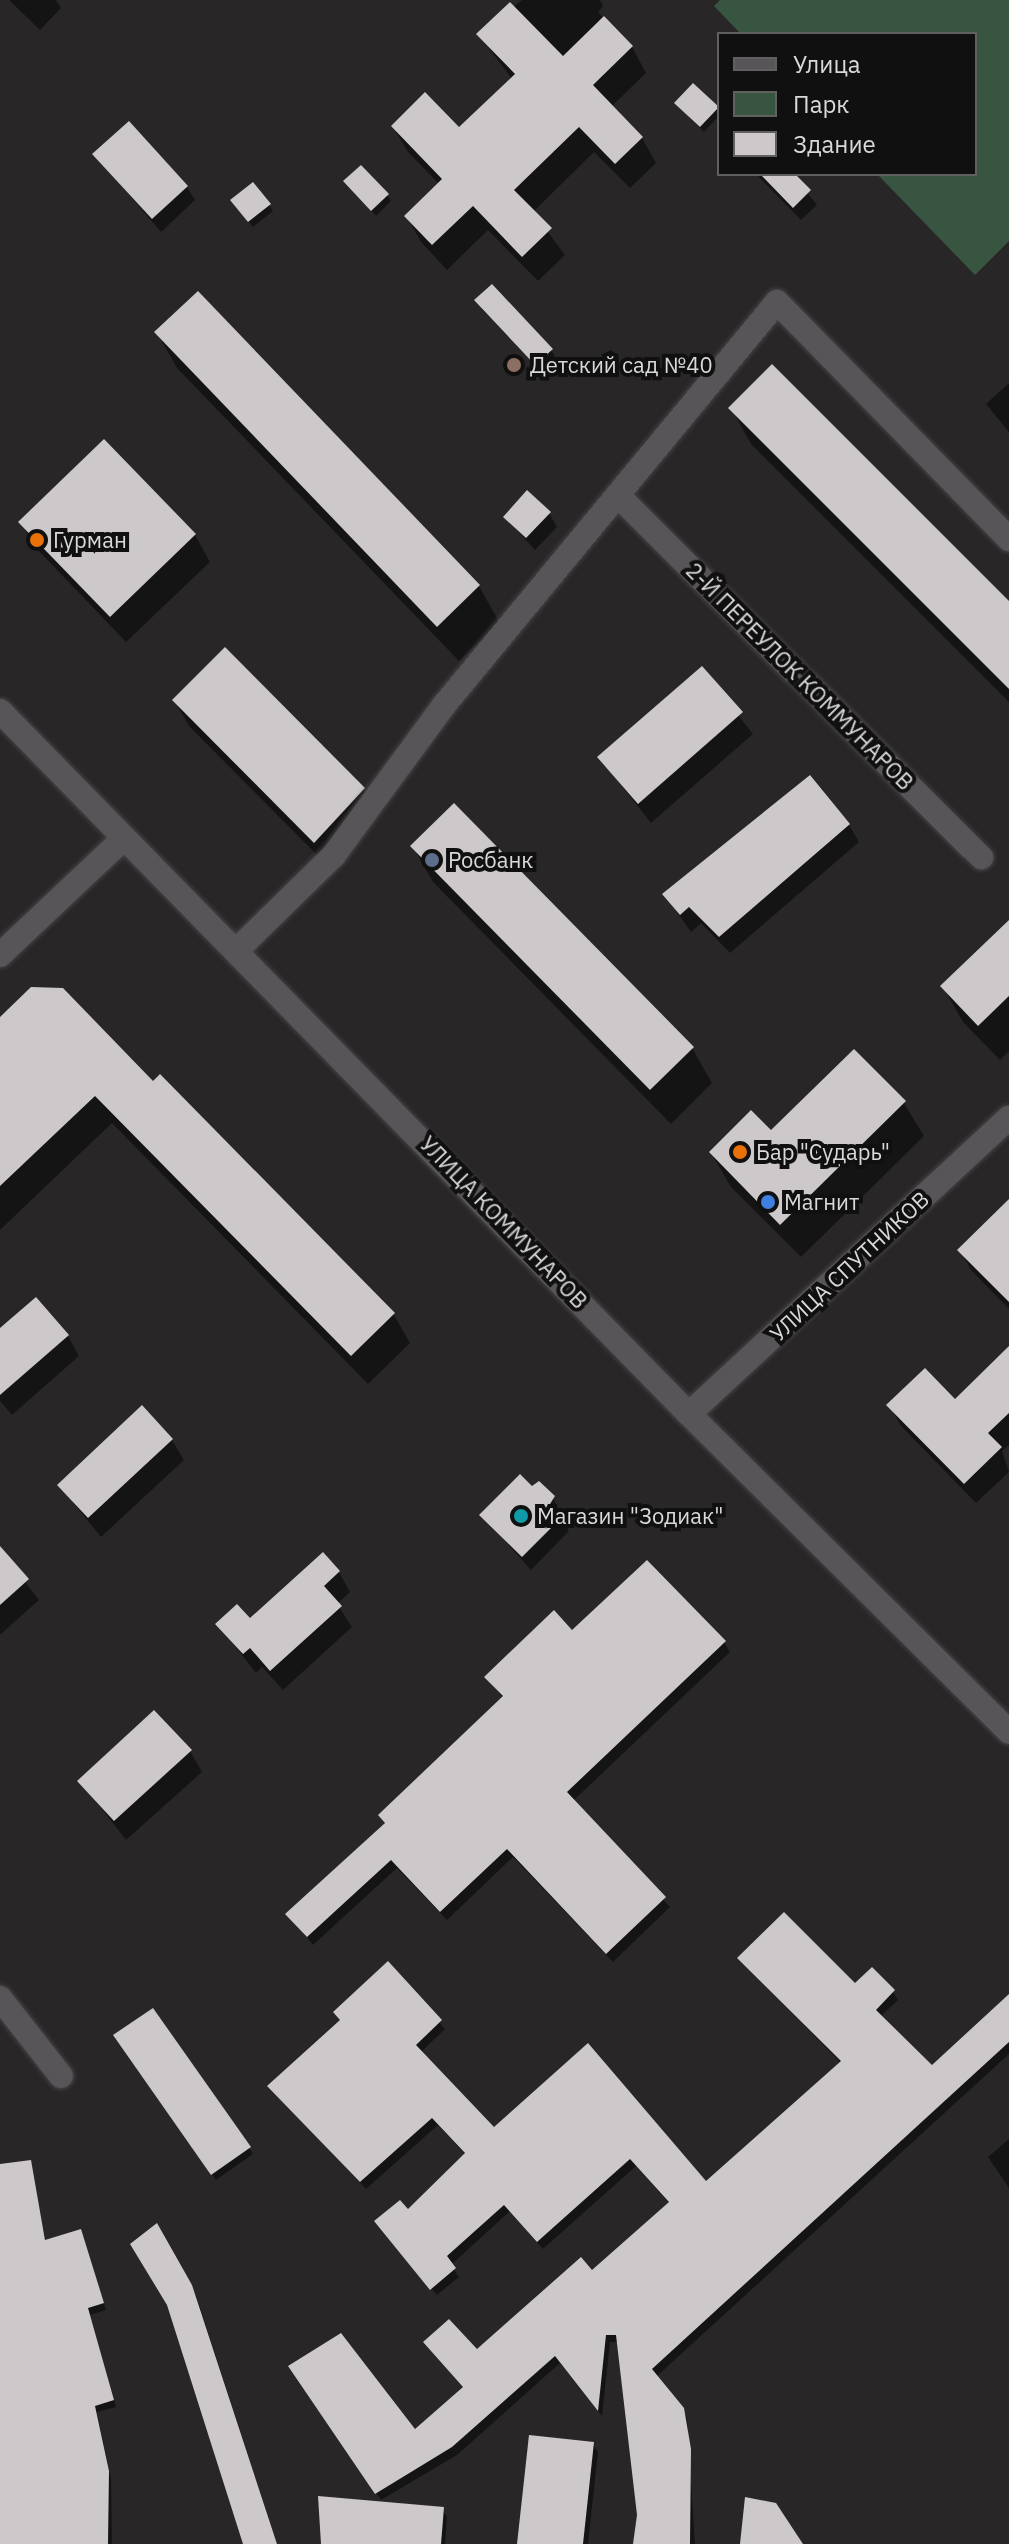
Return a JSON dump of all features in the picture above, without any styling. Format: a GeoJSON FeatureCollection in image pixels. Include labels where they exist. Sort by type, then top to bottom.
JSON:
{"type":"FeatureCollection","features":[{"type":"Feature","properties":{"kind":"street"},"geometry":{"type":"LineString","coordinates":[[238,949],[334,855],[445,704],[777,302],[1009,539]]}},
{"type":"Feature","properties":{"kind":"street","name":"2-Й ПЕРЕУЛОК КОММУНАРОВ"},"geometry":{"type":"LineString","coordinates":[[619,497],[981,857]]}},
{"type":"Feature","properties":{"kind":"street","name":"УЛИЦА КОММУНАРОВ"},"geometry":{"type":"LineString","coordinates":[[0,711],[123,839],[238,949],[689,1414],[1009,1732]]}},
{"type":"Feature","properties":{"kind":"street"},"geometry":{"type":"LineString","coordinates":[[0,955],[123,839]]}},
{"type":"Feature","properties":{"kind":"street","name":"УЛИЦА СПУТНИКОВ"},"geometry":{"type":"LineString","coordinates":[[689,1414],[1009,1118]]}},
{"type":"Feature","properties":{"kind":"street"},"geometry":{"type":"LineString","coordinates":[[0,1998],[61,2076]]}},
{"type":"Feature","properties":{"kind":"green space"},"geometry":{"type":"Polygon","coordinates":[[[720,0],[1009,0],[1009,241],[975,275],[879,176],[977,176],[977,32],[739,32],[714,6],[720,0]]]}},
{"type":"Feature","properties":{"kind":"building"},"geometry":{"type":"Polygon","coordinates":[[[510,2],[563,56],[604,16],[633,46],[593,85],[643,137],[615,164],[579,127],[514,190],[552,228],[522,257],[473,206],[432,245],[404,216],[442,179],[391,126],[425,92],[459,127],[515,74],[476,34],[510,2]]]}},
{"type":"Feature","properties":{"kind":"building"},"geometry":{"type":"Polygon","coordinates":[[[693,83],[717,105],[717,109],[700,127],[674,103],[693,83]]]}},
{"type":"Feature","properties":{"kind":"building"},"geometry":{"type":"Polygon","coordinates":[[[129,121],[188,186],[152,219],[92,154],[129,121]]]}},
{"type":"Feature","properties":{"kind":"building"},"geometry":{"type":"Polygon","coordinates":[[[361,165],[389,194],[371,211],[343,181],[361,165]]]}},
{"type":"Feature","properties":{"kind":"building"},"geometry":{"type":"Polygon","coordinates":[[[762,176],[797,176],[811,190],[793,208],[762,176]]]}},
{"type":"Feature","properties":{"kind":"building"},"geometry":{"type":"Polygon","coordinates":[[[253,182],[271,204],[248,222],[230,200],[253,182]]]}},
{"type":"Feature","properties":{"kind":"building"},"geometry":{"type":"Polygon","coordinates":[[[492,284],[553,349],[535,365],[474,300],[492,284]]]}},
{"type":"Feature","properties":{"kind":"building"},"geometry":{"type":"Polygon","coordinates":[[[198,291],[480,585],[437,627],[154,332],[198,291]]]}},
{"type":"Feature","properties":{"kind":"building"},"geometry":{"type":"Polygon","coordinates":[[[772,364],[1009,601],[1009,689],[728,408],[772,364]]]}},
{"type":"Feature","properties":{"kind":"building"},"geometry":{"type":"Polygon","coordinates":[[[104,439],[196,534],[110,617],[18,522],[104,439]]]}},
{"type":"Feature","properties":{"kind":"building"},"geometry":{"type":"Polygon","coordinates":[[[527,490],[551,512],[526,538],[503,517],[527,490]]]}},
{"type":"Feature","properties":{"kind":"building"},"geometry":{"type":"Polygon","coordinates":[[[225,647],[365,788],[314,843],[172,700],[225,647]]]}},
{"type":"Feature","properties":{"kind":"building"},"geometry":{"type":"Polygon","coordinates":[[[702,666],[743,712],[638,804],[597,757],[702,666]]]}},
{"type":"Feature","properties":{"kind":"building"},"geometry":{"type":"Polygon","coordinates":[[[810,775],[850,824],[719,937],[689,907],[680,915],[662,894],[810,775]]]}},
{"type":"Feature","properties":{"kind":"building"},"geometry":{"type":"Polygon","coordinates":[[[454,803],[694,1047],[650,1090],[410,846],[454,803]]]}},
{"type":"Feature","properties":{"kind":"building"},"geometry":{"type":"Polygon","coordinates":[[[1009,920],[1009,996],[978,1026],[940,986],[1009,920]]]}},
{"type":"Feature","properties":{"kind":"building"},"geometry":{"type":"Polygon","coordinates":[[[31,987],[63,988],[153,1081],[160,1074],[395,1313],[351,1356],[95,1096],[0,1186],[0,1017],[31,987]]]}},
{"type":"Feature","properties":{"kind":"building"},"geometry":{"type":"Polygon","coordinates":[[[854,1049],[906,1101],[780,1225],[709,1152],[751,1110],[771,1130],[854,1049]]]}},
{"type":"Feature","properties":{"kind":"building"},"geometry":{"type":"Polygon","coordinates":[[[1009,1199],[1009,1302],[957,1250],[1009,1199]]]}},
{"type":"Feature","properties":{"kind":"building"},"geometry":{"type":"Polygon","coordinates":[[[36,1297],[69,1335],[0,1395],[0,1328],[36,1297]]]}},
{"type":"Feature","properties":{"kind":"building"},"geometry":{"type":"Polygon","coordinates":[[[1009,1346],[1009,1413],[988,1433],[1002,1447],[964,1484],[886,1405],[925,1368],[955,1399],[1009,1346]]]}},
{"type":"Feature","properties":{"kind":"building"},"geometry":{"type":"Polygon","coordinates":[[[142,1405],[173,1439],[88,1518],[57,1485],[142,1405]]]}},
{"type":"Feature","properties":{"kind":"building","name":"Магазин \"Зодиак\""},"geometry":{"type":"Polygon","coordinates":[[[520,1474],[532,1486],[539,1481],[555,1496],[550,1504],[563,1516],[522,1557],[479,1515],[520,1474]]]}},
{"type":"Feature","properties":{"kind":"building"},"geometry":{"type":"Polygon","coordinates":[[[0,1546],[29,1579],[0,1605],[0,1546]]]}},
{"type":"Feature","properties":{"kind":"building"},"geometry":{"type":"Polygon","coordinates":[[[323,1552],[340,1571],[324,1586],[342,1606],[270,1671],[250,1648],[243,1654],[215,1624],[237,1604],[250,1618],[323,1552]]]}},
{"type":"Feature","properties":{"kind":"building"},"geometry":{"type":"Polygon","coordinates":[[[647,1560],[726,1641],[567,1792],[666,1897],[606,1954],[507,1849],[440,1912],[391,1860],[307,1937],[285,1914],[385,1823],[378,1815],[503,1696],[484,1677],[554,1610],[572,1630],[647,1560]]]}},
{"type":"Feature","properties":{"kind":"building"},"geometry":{"type":"Polygon","coordinates":[[[154,1710],[192,1750],[114,1821],[77,1781],[154,1710]]]}},
{"type":"Feature","properties":{"kind":"building"},"geometry":{"type":"Polygon","coordinates":[[[784,1912],[855,1983],[872,1967],[895,1990],[876,2010],[932,2065],[1009,1994],[1009,2042],[652,2369],[684,2408],[691,2449],[690,2544],[633,2544],[637,2515],[616,2335],[606,2335],[598,2411],[555,2356],[452,2447],[375,2494],[288,2366],[341,2333],[415,2429],[463,2387],[423,2342],[449,2319],[477,2349],[581,2257],[592,2270],[669,2202],[630,2159],[537,2242],[504,2205],[447,2256],[456,2268],[430,2290],[374,2221],[400,2200],[408,2209],[465,2153],[432,2118],[360,2182],[267,2086],[340,2020],[333,2012],[388,1961],[442,2020],[416,2045],[494,2127],[588,2043],[706,2181],[841,2061],[737,1958],[784,1912]]]}},
{"type":"Feature","properties":{"kind":"building"},"geometry":{"type":"Polygon","coordinates":[[[153,2008],[251,2147],[211,2175],[113,2035],[153,2008]]]}},
{"type":"Feature","properties":{"kind":"building"},"geometry":{"type":"Polygon","coordinates":[[[31,2160],[45,2240],[81,2229],[104,2303],[88,2308],[114,2400],[95,2406],[109,2471],[108,2544],[0,2544],[0,2164],[31,2160]]]}},
{"type":"Feature","properties":{"kind":"building"},"geometry":{"type":"Polygon","coordinates":[[[157,2223],[192,2285],[277,2544],[243,2544],[167,2305],[130,2244],[157,2223]]]}},
{"type":"Feature","properties":{"kind":"building"},"geometry":{"type":"Polygon","coordinates":[[[529,2435],[594,2442],[583,2544],[517,2544],[529,2435]]]}},
{"type":"Feature","properties":{"kind":"building"},"geometry":{"type":"Polygon","coordinates":[[[318,2496],[444,2507],[441,2544],[321,2544],[318,2496]]]}},
{"type":"Feature","properties":{"kind":"building"},"geometry":{"type":"Polygon","coordinates":[[[745,2497],[776,2503],[803,2544],[740,2544],[745,2497]]]}},
{"type":"Feature","properties":{"kind":"place","name":"Детский сад №40"},"geometry":{"type":"Point","coordinates":[514,365]}},
{"type":"Feature","properties":{"kind":"place","name":"Гурман"},"geometry":{"type":"Point","coordinates":[37,540]}},
{"type":"Feature","properties":{"kind":"place","name":"Росбанк"},"geometry":{"type":"Point","coordinates":[432,860]}},
{"type":"Feature","properties":{"kind":"place","name":"Бар \"Сударь\""},"geometry":{"type":"Point","coordinates":[740,1152]}},
{"type":"Feature","properties":{"kind":"place","name":"Магнит"},"geometry":{"type":"Point","coordinates":[768,1202]}},
{"type":"Feature","properties":{"kind":"place","name":"Магазин \"Зодиак\""},"geometry":{"type":"Point","coordinates":[521,1516]}}]}
